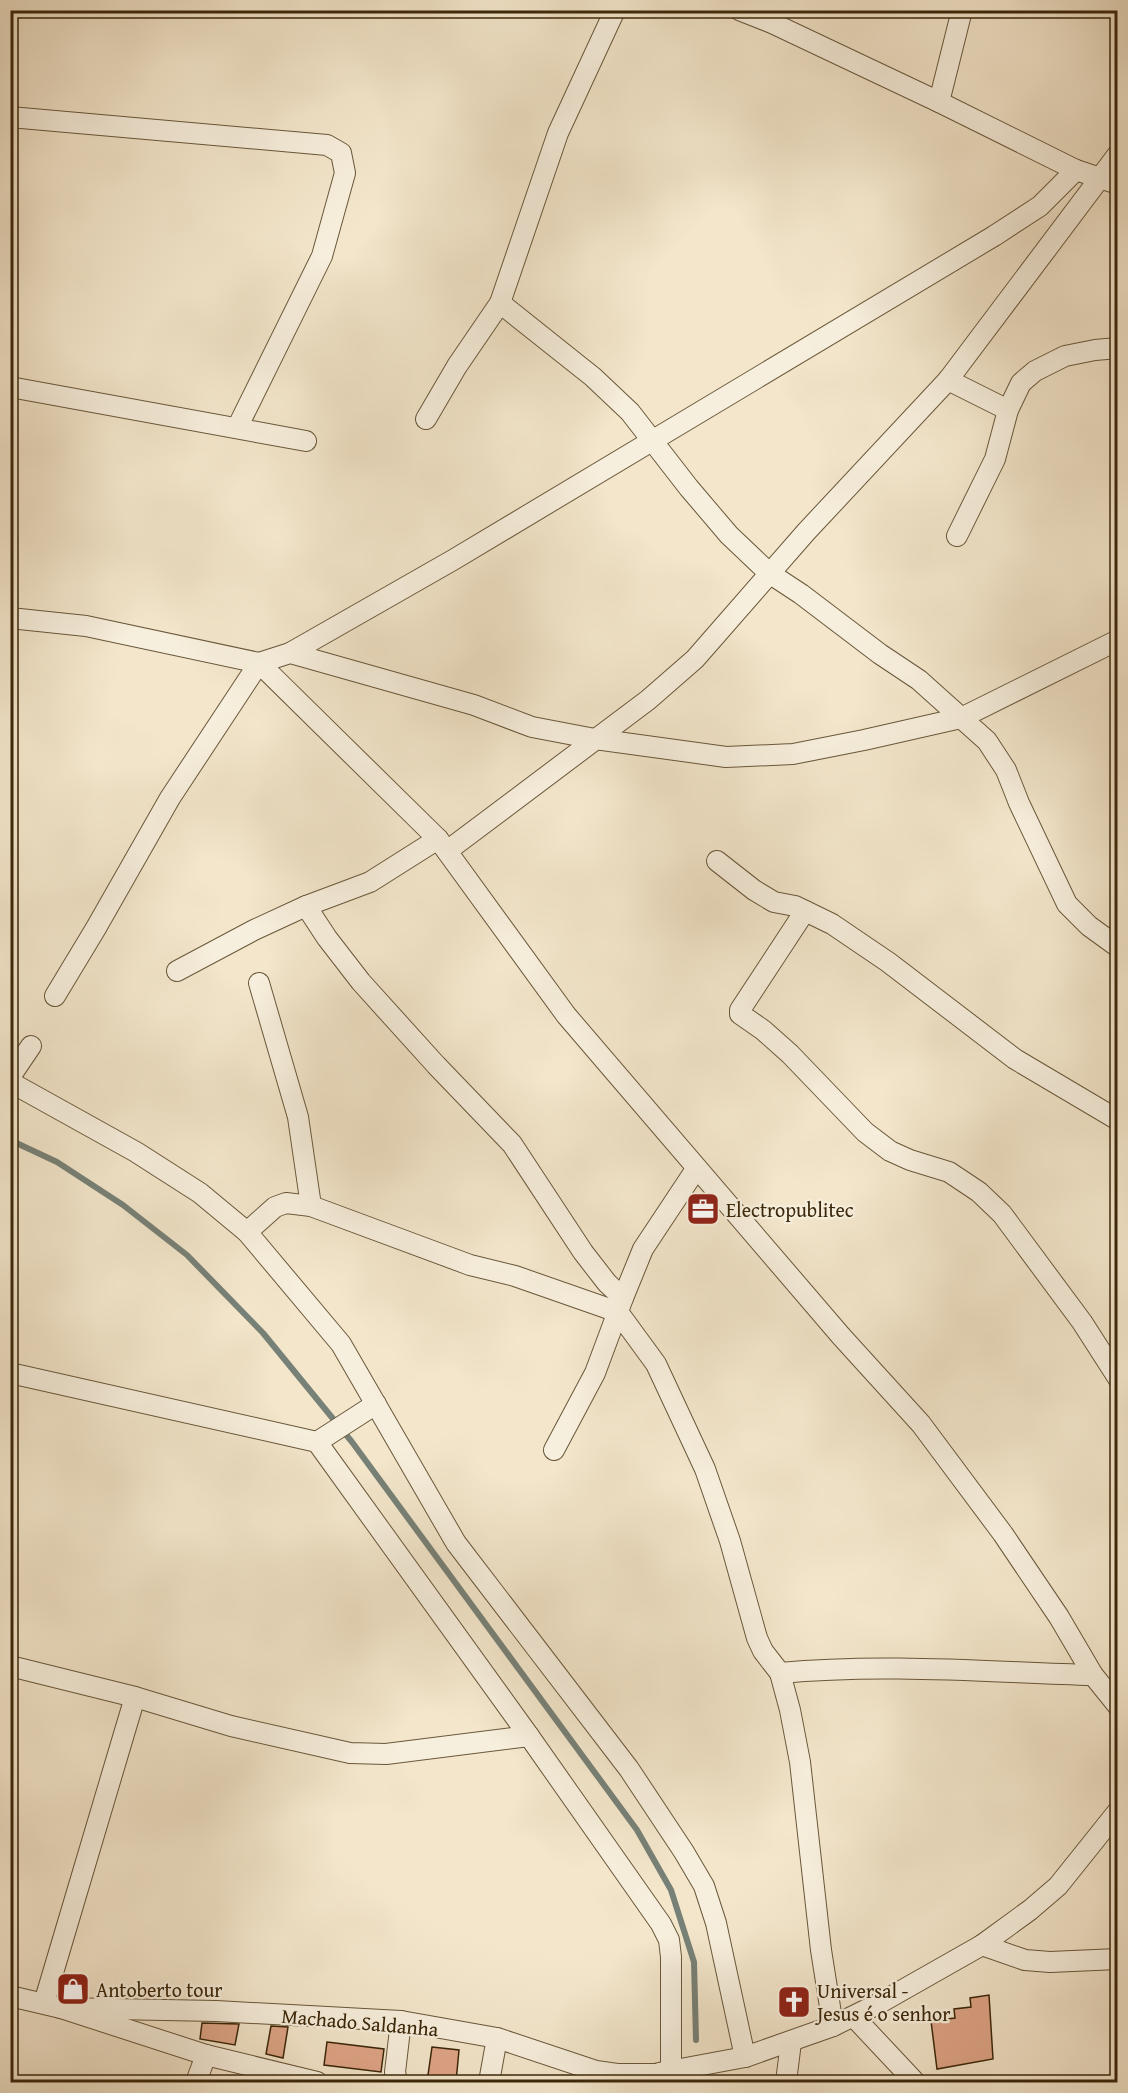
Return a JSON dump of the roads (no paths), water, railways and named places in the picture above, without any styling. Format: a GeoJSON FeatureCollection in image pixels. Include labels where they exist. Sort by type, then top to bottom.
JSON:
{"type":"FeatureCollection","features":[{"type":"Feature","properties":{"kind":"street"},"geometry":{"type":"LineString","coordinates":[[426,419],[457,366],[500,303],[558,133],[615,10]]}},
{"type":"Feature","properties":{"kind":"street"},"geometry":{"type":"LineString","coordinates":[[739,10],[939,102],[1076,170],[1118,184]]}},
{"type":"Feature","properties":{"kind":"street"},"geometry":{"type":"LineString","coordinates":[[939,102],[962,10]]}},
{"type":"Feature","properties":{"kind":"street"},"geometry":{"type":"LineString","coordinates":[[10,117],[327,145],[341,153],[345,173],[322,256],[237,428]]}},
{"type":"Feature","properties":{"kind":"street"},"geometry":{"type":"LineString","coordinates":[[177,970],[254,930],[306,906],[370,882],[442,845],[648,700],[695,659],[769,573],[948,380],[1118,154]]}},
{"type":"Feature","properties":{"kind":"street"},"geometry":{"type":"LineString","coordinates":[[10,618],[86,626],[259,663],[290,653],[453,560],[994,236],[1040,206],[1076,170]]}},
{"type":"Feature","properties":{"kind":"street"},"geometry":{"type":"LineString","coordinates":[[500,303],[593,377],[630,412],[729,535],[769,573],[919,680],[987,741],[1006,770],[1046,864],[1067,904],[1089,926],[1118,947]]}},
{"type":"Feature","properties":{"kind":"street"},"geometry":{"type":"LineString","coordinates":[[957,536],[995,459],[1008,410],[1021,383],[1035,371],[1065,356],[1118,348]]}},
{"type":"Feature","properties":{"kind":"street"},"geometry":{"type":"LineString","coordinates":[[948,380],[1008,410]]}},
{"type":"Feature","properties":{"kind":"street"},"geometry":{"type":"LineString","coordinates":[[10,387],[306,441]]}},
{"type":"Feature","properties":{"kind":"street"},"geometry":{"type":"LineString","coordinates":[[290,653],[474,705],[532,727],[595,739],[726,757],[793,754],[960,718],[1118,640]]}},
{"type":"Feature","properties":{"kind":"street"},"geometry":{"type":"LineString","coordinates":[[259,663],[442,845],[566,1015],[833,1328],[921,1424],[1003,1534],[1059,1617],[1093,1676],[1118,1706]]}},
{"type":"Feature","properties":{"kind":"street"},"geometry":{"type":"LineString","coordinates":[[55,996],[170,798],[259,663]]}},
{"type":"Feature","properties":{"kind":"street"},"geometry":{"type":"LineString","coordinates":[[717,861],[754,890],[774,902],[795,906],[832,924],[888,962],[1016,1059],[1118,1120]]}},
{"type":"Feature","properties":{"kind":"street"},"geometry":{"type":"LineString","coordinates":[[306,906],[361,982],[512,1144],[583,1252],[607,1283],[656,1364],[705,1469],[730,1541],[757,1638],[763,1651],[780,1673],[800,1762],[821,1950],[833,2026]]}},
{"type":"Feature","properties":{"kind":"street"},"geometry":{"type":"LineString","coordinates":[[804,911],[740,1010],[740,1014],[763,1030],[790,1054],[865,1132],[890,1151],[949,1172],[979,1192],[1002,1214],[1082,1322],[1118,1378]]}},
{"type":"Feature","properties":{"kind":"street"},"geometry":{"type":"LineString","coordinates":[[259,983],[298,1117],[311,1206]]}},
{"type":"Feature","properties":{"kind":"street"},"geometry":{"type":"LineString","coordinates":[[10,1077],[31,1046]]}},
{"type":"Feature","properties":{"kind":"street"},"geometry":{"type":"LineString","coordinates":[[10,1082],[136,1152],[200,1193],[247,1232],[341,1344],[456,1543],[629,1769],[699,1877],[716,1923],[745,2057]]}},
{"type":"Feature","properties":{"kind":"street"},"geometry":{"type":"LineString","coordinates":[[554,1450],[596,1373],[643,1249],[696,1169]]}},
{"type":"Feature","properties":{"kind":"street"},"geometry":{"type":"LineString","coordinates":[[247,1232],[274,1207],[286,1203],[311,1206],[470,1265],[620,1305]]}},
{"type":"Feature","properties":{"kind":"street"},"geometry":{"type":"LineString","coordinates":[[10,1373],[317,1442],[661,1924],[669,1940],[671,1957],[665,2076]]}},
{"type":"Feature","properties":{"kind":"street"},"geometry":{"type":"LineString","coordinates":[[317,1442],[376,1404]]}},
{"type":"Feature","properties":{"kind":"street"},"geometry":{"type":"LineString","coordinates":[[10,1666],[135,1697],[231,1726],[350,1753],[386,1754],[529,1736]]}},
{"type":"Feature","properties":{"kind":"street"},"geometry":{"type":"LineString","coordinates":[[780,1673],[823,1669],[878,1668],[1093,1676]]}},
{"type":"Feature","properties":{"kind":"street"},"geometry":{"type":"LineString","coordinates":[[52,2006],[135,1697]]}},
{"type":"Feature","properties":{"kind":"street"},"geometry":{"type":"LineString","coordinates":[[631,2082],[745,2057],[854,2017],[982,1945],[1030,1910],[1058,1886],[1118,1811]]}},
{"type":"Feature","properties":{"kind":"street"},"geometry":{"type":"LineString","coordinates":[[982,1945],[1025,1960],[1050,1962],[1118,1959]]}},
{"type":"Feature","properties":{"kind":"street"},"geometry":{"type":"LineString","coordinates":[[10,1996],[52,2006],[206,2055],[317,2082]]}},
{"type":"Feature","properties":{"kind":"street","name":"Machado Saldanha"},"geometry":{"type":"LineString","coordinates":[[52,2006],[401,2021],[496,2038],[596,2071],[665,2076]]}},
{"type":"Feature","properties":{"kind":"street"},"geometry":{"type":"LineString","coordinates":[[142,2035],[149,2009]]}},
{"type":"Feature","properties":{"kind":"street"},"geometry":{"type":"LineString","coordinates":[[854,2017],[915,2082]]}},
{"type":"Feature","properties":{"kind":"street"},"geometry":{"type":"LineString","coordinates":[[397,2082],[395,2072],[401,2021]]}},
{"type":"Feature","properties":{"kind":"street"},"geometry":{"type":"LineString","coordinates":[[489,2082],[496,2038]]}},
{"type":"Feature","properties":{"kind":"street"},"geometry":{"type":"LineString","coordinates":[[786,2082],[791,2042]]}},
{"type":"Feature","properties":{"kind":"street"},"geometry":{"type":"LineString","coordinates":[[196,2082],[206,2055]]}},
{"type":"Feature","properties":{"kind":"waterway"},"geometry":{"type":"LineString","coordinates":[[10,1140],[57,1162],[123,1205],[187,1255],[263,1333],[352,1442],[637,1830],[671,1890],[694,1962],[696,2040]]}},
{"type":"Feature","properties":{"kind":"place","name":"Electropublitec"},"geometry":{"type":"Point","coordinates":[703,1209]}},
{"type":"Feature","properties":{"kind":"place","name":"Antoberto tour"},"geometry":{"type":"Point","coordinates":[73,1989]}},
{"type":"Feature","properties":{"kind":"place","name":"Universal - Jesus é o senhor"},"geometry":{"type":"Point","coordinates":[794,2002]}}]}
